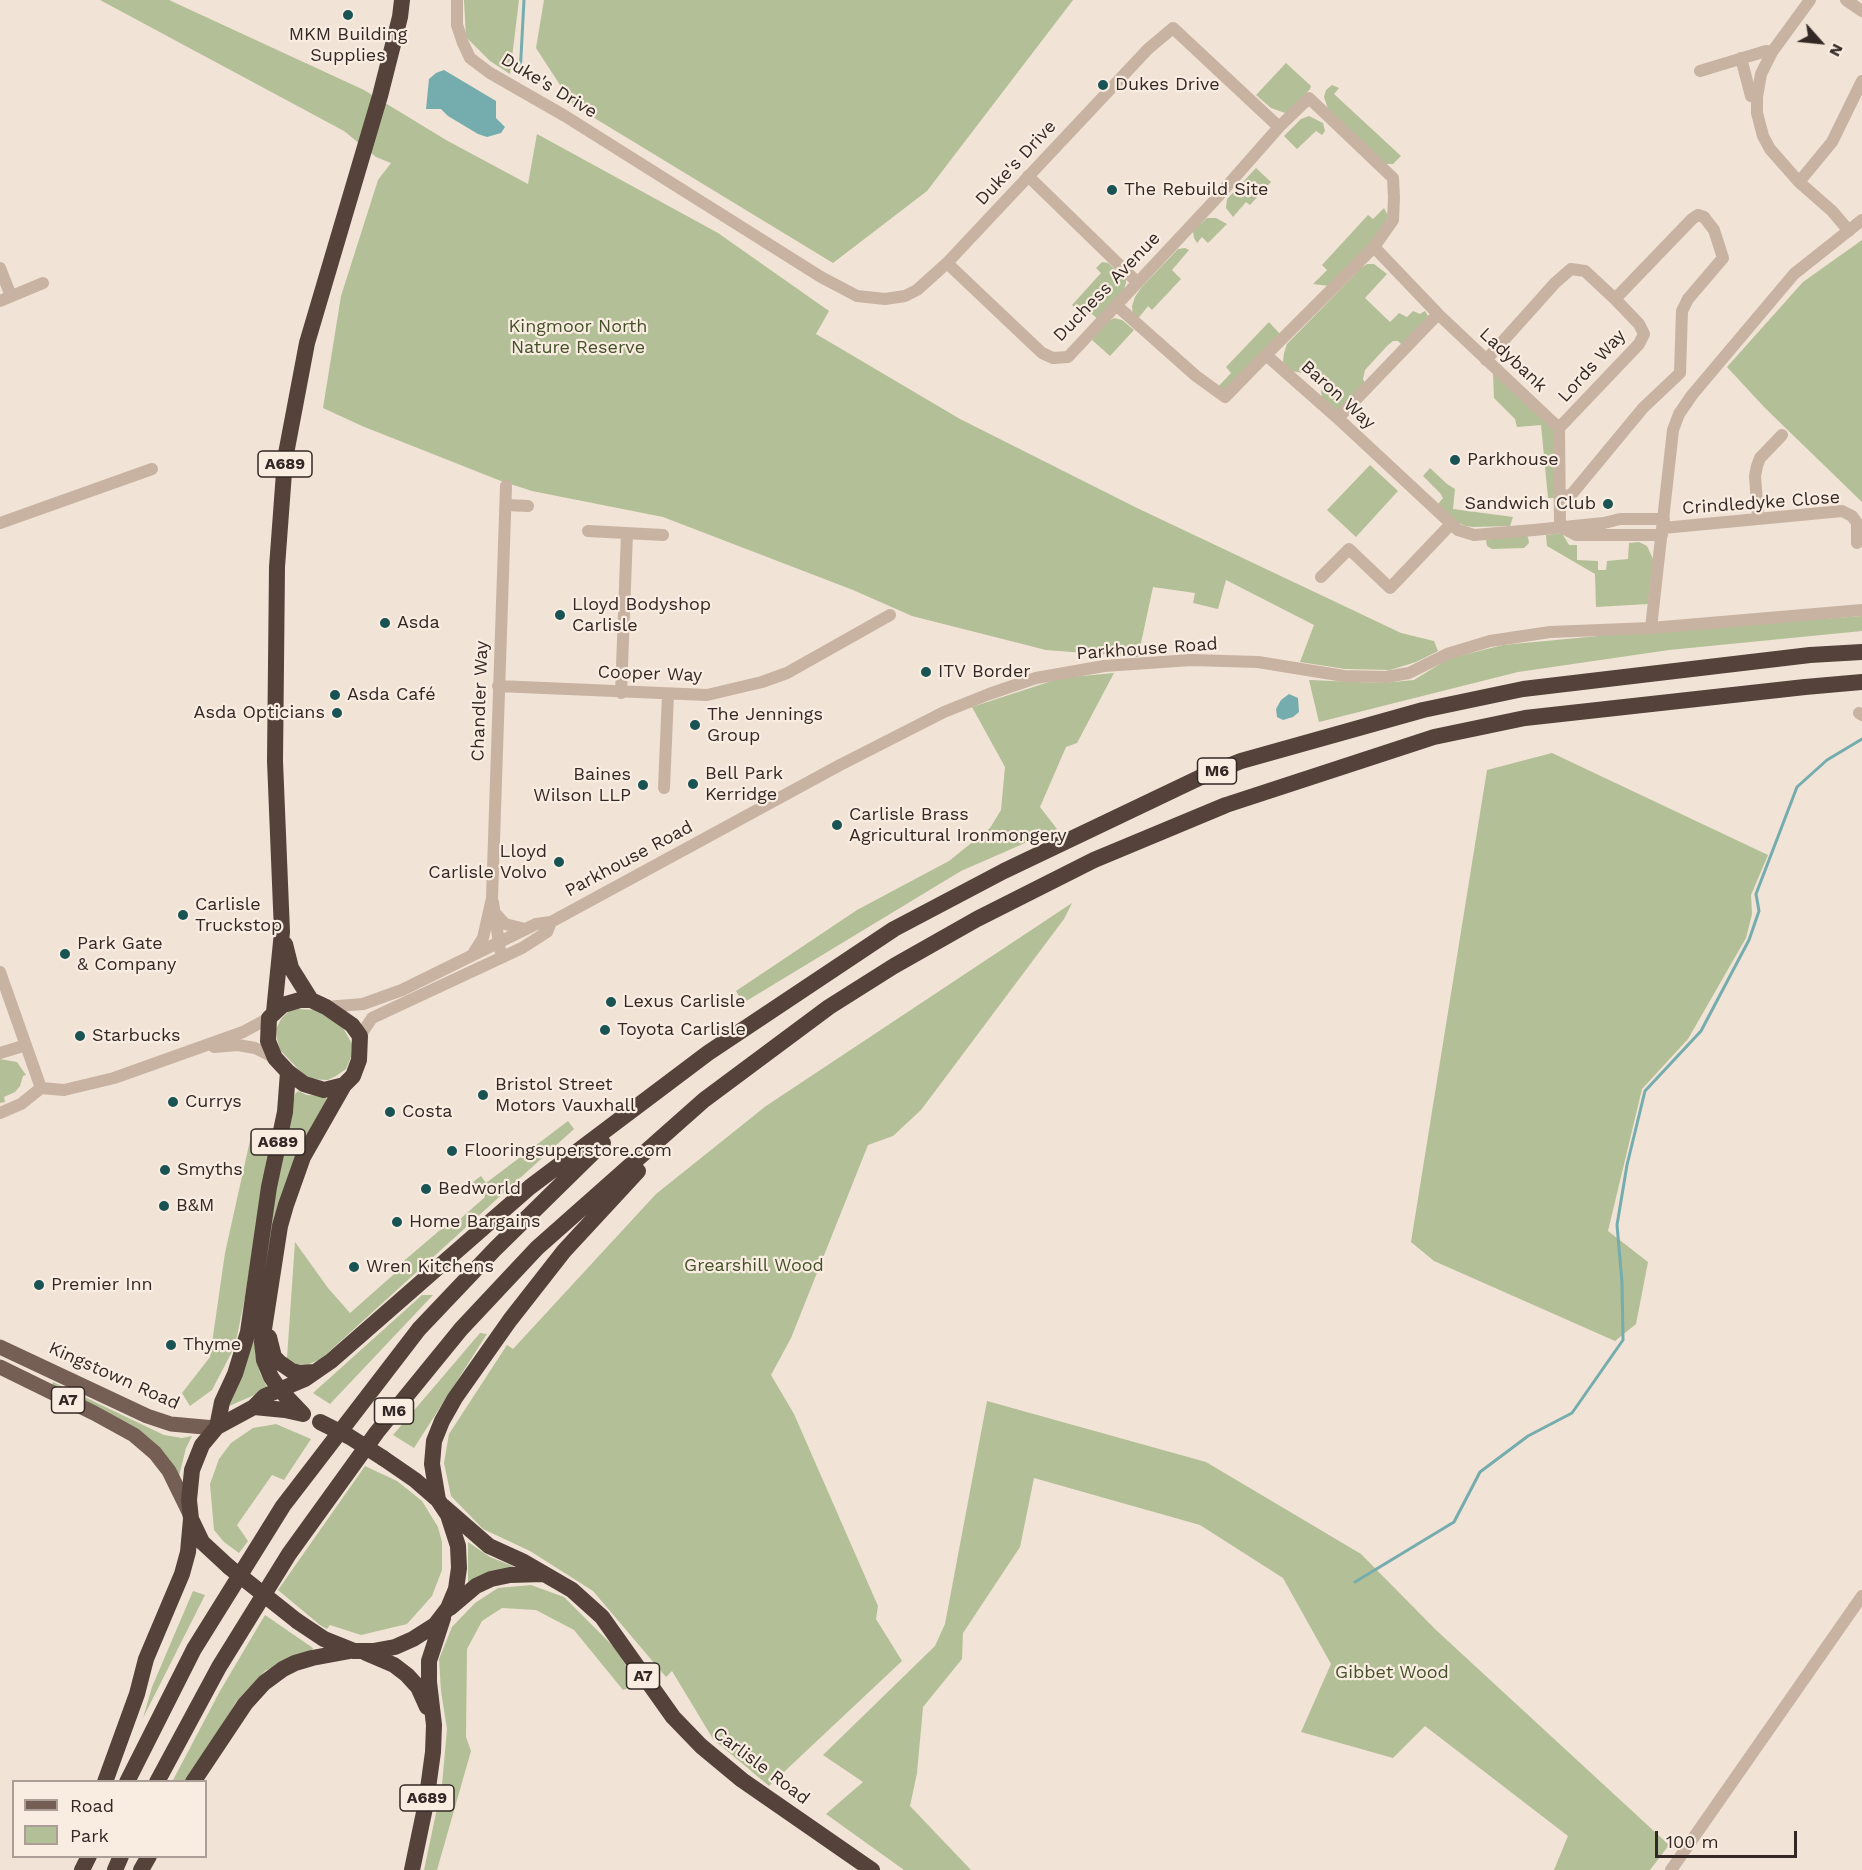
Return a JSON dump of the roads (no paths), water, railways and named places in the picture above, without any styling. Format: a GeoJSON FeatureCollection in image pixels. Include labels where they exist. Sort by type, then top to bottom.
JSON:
{"type":"FeatureCollection","features":[{"type":"Feature","properties":{"kind":"highway","name":"A689"},"geometry":{"type":"LineString","coordinates":[[272,1015],[282,932],[275,761],[277,567],[285,459],[307,343],[380,96],[400,17],[402,0]]}},
{"type":"Feature","properties":{"kind":"highway","name":"M6"},"geometry":{"type":"LineString","coordinates":[[280,1390],[314,1372],[530,1187],[708,1053],[894,929],[1004,871],[1201,777],[1241,762],[1423,710],[1523,689],[1862,652]]}},
{"type":"Feature","properties":{"kind":"highway","name":"M6"},"geometry":{"type":"LineString","coordinates":[[159,1780],[219,1667],[283,1564],[384,1423],[460,1329],[537,1248],[704,1100],[829,1007],[967,925],[1094,860],[1226,805],[1434,737],[1525,718],[1862,682]]}},
{"type":"Feature","properties":{"kind":"highway","name":"A689"},"geometry":{"type":"LineString","coordinates":[[282,932],[291,968],[311,1000]]}},
{"type":"Feature","properties":{"kind":"highway"},"geometry":{"type":"LineString","coordinates":[[311,1000],[326,1007],[352,1025],[360,1036],[359,1060],[353,1076],[344,1085],[324,1090],[304,1084],[275,1058],[268,1041],[272,1015],[292,1002],[311,1000]]}},
{"type":"Feature","properties":{"kind":"highway","name":"A689"},"geometry":{"type":"LineString","coordinates":[[216,1427],[222,1402],[235,1374],[248,1332],[269,1187],[285,1112],[288,1072]]}},
{"type":"Feature","properties":{"kind":"highway","name":"A689"},"geometry":{"type":"LineString","coordinates":[[303,1414],[280,1390],[267,1370],[261,1352],[280,1226],[291,1189],[307,1149],[344,1085]]}},
{"type":"Feature","properties":{"kind":"highway","name":"M6"},"geometry":{"type":"LineString","coordinates":[[128,1780],[194,1649],[283,1506],[348,1419],[419,1329],[495,1249],[649,1098]]}},
{"type":"Feature","properties":{"kind":"highway","name":"M6"},"geometry":{"type":"LineString","coordinates":[[440,1503],[432,1464],[434,1441],[442,1421],[474,1370],[564,1251],[704,1100]]}},
{"type":"Feature","properties":{"kind":"highway"},"geometry":{"type":"LineString","coordinates":[[267,1318],[273,1357],[292,1371],[314,1372]]}},
{"type":"Feature","properties":{"kind":"highway"},"geometry":{"type":"LineString","coordinates":[[106,1780],[137,1694],[146,1659],[187,1560],[192,1470],[202,1445],[216,1427],[254,1407],[265,1396],[280,1390]]}},
{"type":"Feature","properties":{"kind":"highway"},"geometry":{"type":"LineString","coordinates":[[254,1407],[303,1414]]}},
{"type":"Feature","properties":{"kind":"highway","name":"Carlisle Road"},"geometry":{"type":"LineString","coordinates":[[303,1414],[351,1437],[415,1480],[489,1546],[572,1590],[602,1617],[673,1717],[718,1762],[872,1870]]}},
{"type":"Feature","properties":{"kind":"highway"},"geometry":{"type":"LineString","coordinates":[[440,1503],[452,1525],[459,1558],[458,1578],[446,1613]]}},
{"type":"Feature","properties":{"kind":"highway"},"geometry":{"type":"LineString","coordinates":[[190,1517],[202,1542],[229,1567],[297,1621],[324,1639],[356,1651]]}},
{"type":"Feature","properties":{"kind":"highway"},"geometry":{"type":"LineString","coordinates":[[195,1780],[244,1704],[264,1683],[283,1669],[312,1658],[387,1649],[403,1644],[425,1632],[476,1586],[491,1579],[510,1575],[544,1574]]}},
{"type":"Feature","properties":{"kind":"highway","name":"A689"},"geometry":{"type":"LineString","coordinates":[[411,1870],[426,1803],[434,1725],[429,1661],[446,1613]]}},
{"type":"Feature","properties":{"kind":"highway","name":"A689"},"geometry":{"type":"LineString","coordinates":[[356,1651],[388,1663],[407,1675],[418,1687],[434,1725]]}},
{"type":"Feature","properties":{"kind":"main road","name":"Kingstown Road"},"geometry":{"type":"LineString","coordinates":[[0,1347],[147,1416],[171,1424],[216,1427]]}},
{"type":"Feature","properties":{"kind":"main road","name":"A7"},"geometry":{"type":"LineString","coordinates":[[0,1367],[84,1407],[134,1435],[155,1453],[169,1471],[190,1517]]}},
{"type":"Feature","properties":{"kind":"street","name":"Duke's Drive"},"geometry":{"type":"LineString","coordinates":[[457,0],[457,25],[463,44],[470,57],[490,73],[575,122],[821,277],[857,296],[885,299],[905,296],[917,290],[946,263],[1148,49],[1173,28],[1279,127]]}},
{"type":"Feature","properties":{"kind":"street"},"geometry":{"type":"LineString","coordinates":[[1810,0],[1772,52],[1761,74],[1757,113],[1763,136],[1770,149],[1798,182],[1832,211],[1849,231]]}},
{"type":"Feature","properties":{"kind":"street"},"geometry":{"type":"LineString","coordinates":[[1846,0],[1862,11]]}},
{"type":"Feature","properties":{"kind":"street"},"geometry":{"type":"LineString","coordinates":[[1700,71],[1766,51],[1772,52]]}},
{"type":"Feature","properties":{"kind":"street"},"geometry":{"type":"LineString","coordinates":[[1741,58],[1751,96],[1757,96]]}},
{"type":"Feature","properties":{"kind":"street"},"geometry":{"type":"LineString","coordinates":[[1798,182],[1832,142],[1862,81]]}},
{"type":"Feature","properties":{"kind":"street"},"geometry":{"type":"LineString","coordinates":[[1116,305],[1196,376],[1225,397],[1374,247],[1393,220],[1393,178],[1309,98],[1279,127]]}},
{"type":"Feature","properties":{"kind":"street","name":"Duchess Avenue"},"geometry":{"type":"LineString","coordinates":[[946,263],[1042,353],[1053,358],[1068,357],[1213,202],[1279,127]]}},
{"type":"Feature","properties":{"kind":"street"},"geometry":{"type":"LineString","coordinates":[[1028,176],[1137,282]]}},
{"type":"Feature","properties":{"kind":"street"},"geometry":{"type":"LineString","coordinates":[[1560,497],[1572,495],[1643,408],[1680,373],[1683,311],[1688,299],[1723,258],[1714,230],[1704,217],[1698,215],[1692,219],[1615,299]]}},
{"type":"Feature","properties":{"kind":"street"},"geometry":{"type":"LineString","coordinates":[[1651,628],[1673,430],[1679,414],[1692,395],[1794,274],[1862,220]]}},
{"type":"Feature","properties":{"kind":"street","name":"Ladybank"},"geometry":{"type":"LineString","coordinates":[[1374,247],[1438,314],[1559,428]]}},
{"type":"Feature","properties":{"kind":"street"},"geometry":{"type":"LineString","coordinates":[[0,268],[6,298],[43,283]]}},
{"type":"Feature","properties":{"kind":"street","name":"Lords Way"},"geometry":{"type":"LineString","coordinates":[[1486,360],[1555,283],[1571,269],[1585,271],[1639,324],[1644,334],[1639,344],[1559,428]]}},
{"type":"Feature","properties":{"kind":"street"},"geometry":{"type":"LineString","coordinates":[[1338,418],[1438,314]]}},
{"type":"Feature","properties":{"kind":"street","name":"Baron Way"},"geometry":{"type":"LineString","coordinates":[[1266,355],[1338,418],[1458,530],[1474,535],[1560,526]]}},
{"type":"Feature","properties":{"kind":"street"},"geometry":{"type":"LineString","coordinates":[[1559,428],[1560,526]]}},
{"type":"Feature","properties":{"kind":"street"},"geometry":{"type":"LineString","coordinates":[[1758,518],[1755,476],[1757,466],[1760,458],[1782,435]]}},
{"type":"Feature","properties":{"kind":"street"},"geometry":{"type":"LineString","coordinates":[[0,523],[152,469]]}},
{"type":"Feature","properties":{"kind":"street","name":"Chandler Way"},"geometry":{"type":"LineString","coordinates":[[502,957],[490,943],[506,486]]}},
{"type":"Feature","properties":{"kind":"street"},"geometry":{"type":"LineString","coordinates":[[506,505],[528,506]]}},
{"type":"Feature","properties":{"kind":"street","name":"Crindledyke Close"},"geometry":{"type":"LineString","coordinates":[[1560,526],[1576,535],[1842,511],[1859,523],[1857,543]]}},
{"type":"Feature","properties":{"kind":"street"},"geometry":{"type":"LineString","coordinates":[[1321,577],[1349,549],[1390,588],[1451,524]]}},
{"type":"Feature","properties":{"kind":"street"},"geometry":{"type":"LineString","coordinates":[[588,531],[663,535]]}},
{"type":"Feature","properties":{"kind":"street"},"geometry":{"type":"LineString","coordinates":[[621,693],[627,533]]}},
{"type":"Feature","properties":{"kind":"street","name":"Parkhouse Road"},"geometry":{"type":"LineString","coordinates":[[490,943],[536,924],[551,922],[840,765],[944,712],[1036,678],[1104,666],[1191,660],[1258,662],[1344,676],[1386,677],[1409,673],[1447,654],[1490,641],[1550,632],[1651,628],[1862,610]]}},
{"type":"Feature","properties":{"kind":"street","name":"Cooper Way"},"geometry":{"type":"LineString","coordinates":[[498,686],[707,695],[762,682],[787,673],[890,615]]}},
{"type":"Feature","properties":{"kind":"street"},"geometry":{"type":"LineString","coordinates":[[664,788],[668,694]]}},
{"type":"Feature","properties":{"kind":"street","name":"Chandler Way"},"geometry":{"type":"LineString","coordinates":[[326,1007],[363,1004],[402,990],[472,955],[490,943],[495,913],[492,898]]}},
{"type":"Feature","properties":{"kind":"street"},"geometry":{"type":"LineString","coordinates":[[495,913],[505,924],[525,929]]}},
{"type":"Feature","properties":{"kind":"street","name":"Parkhouse Road"},"geometry":{"type":"LineString","coordinates":[[360,1036],[372,1018],[522,948],[547,932],[551,922]]}},
{"type":"Feature","properties":{"kind":"street"},"geometry":{"type":"LineString","coordinates":[[0,972],[41,1088]]}},
{"type":"Feature","properties":{"kind":"street"},"geometry":{"type":"LineString","coordinates":[[0,1113],[21,1104],[41,1088],[64,1090],[114,1078],[243,1032],[272,1015]]}},
{"type":"Feature","properties":{"kind":"street"},"geometry":{"type":"LineString","coordinates":[[0,1053],[26,1045]]}},
{"type":"Feature","properties":{"kind":"street"},"geometry":{"type":"LineString","coordinates":[[201,1048],[238,1046],[264,1051],[275,1058]]}},
{"type":"Feature","properties":{"kind":"street"},"geometry":{"type":"LineString","coordinates":[[1671,1870],[1862,1596]]}},
{"type":"Feature","properties":{"kind":"water"},"geometry":{"type":"Polygon","coordinates":[[[444,70],[496,101],[496,118],[505,127],[501,133],[487,137],[448,116],[441,109],[426,109],[429,79],[444,70]]]}},
{"type":"Feature","properties":{"kind":"water"},"geometry":{"type":"Polygon","coordinates":[[[1289,694],[1298,698],[1299,712],[1283,720],[1277,717],[1276,709],[1281,700],[1289,694]]]}},
{"type":"Feature","properties":{"kind":"waterway"},"geometry":{"type":"LineString","coordinates":[[520,75],[524,0]]}},
{"type":"Feature","properties":{"kind":"waterway"},"geometry":{"type":"LineString","coordinates":[[1355,1582],[1454,1522],[1480,1472],[1528,1436],[1572,1413],[1623,1340],[1622,1282],[1617,1225],[1627,1165],[1645,1091],[1701,1031],[1749,940],[1759,911],[1756,894],[1797,787],[1827,760],[1862,739]]}},
{"type":"Feature","properties":{"kind":"place","name":"MKM Building Supplies"},"geometry":{"type":"Point","coordinates":[348,15]}},
{"type":"Feature","properties":{"kind":"place","name":"Dukes Drive"},"geometry":{"type":"Point","coordinates":[1103,85]}},
{"type":"Feature","properties":{"kind":"place","name":"The Rebuild Site"},"geometry":{"type":"Point","coordinates":[1112,190]}},
{"type":"Feature","properties":{"kind":"place","name":"Parkhouse"},"geometry":{"type":"Point","coordinates":[1455,460]}},
{"type":"Feature","properties":{"kind":"place","name":"Sandwich Club"},"geometry":{"type":"Point","coordinates":[1608,504]}},
{"type":"Feature","properties":{"kind":"place","name":"Lloyd Bodyshop Carlisle"},"geometry":{"type":"Point","coordinates":[560,615]}},
{"type":"Feature","properties":{"kind":"place","name":"Asda"},"geometry":{"type":"Point","coordinates":[385,623]}},
{"type":"Feature","properties":{"kind":"place","name":"ITV Border"},"geometry":{"type":"Point","coordinates":[926,672]}},
{"type":"Feature","properties":{"kind":"place","name":"Asda Café"},"geometry":{"type":"Point","coordinates":[335,695]}},
{"type":"Feature","properties":{"kind":"place","name":"Asda Opticians"},"geometry":{"type":"Point","coordinates":[337,713]}},
{"type":"Feature","properties":{"kind":"place","name":"The Jennings Group"},"geometry":{"type":"Point","coordinates":[695,725]}},
{"type":"Feature","properties":{"kind":"place","name":"Bell Park Kerridge"},"geometry":{"type":"Point","coordinates":[693,784]}},
{"type":"Feature","properties":{"kind":"place","name":"Baines Wilson LLP"},"geometry":{"type":"Point","coordinates":[643,785]}},
{"type":"Feature","properties":{"kind":"place","name":"Carlisle Brass Agricultural Ironmongery"},"geometry":{"type":"Point","coordinates":[837,825]}},
{"type":"Feature","properties":{"kind":"place","name":"Lloyd Carlisle Volvo"},"geometry":{"type":"Point","coordinates":[559,862]}},
{"type":"Feature","properties":{"kind":"place","name":"Carlisle Truckstop"},"geometry":{"type":"Point","coordinates":[183,915]}},
{"type":"Feature","properties":{"kind":"place","name":"Park Gate & Company"},"geometry":{"type":"Point","coordinates":[65,954]}},
{"type":"Feature","properties":{"kind":"place","name":"Lexus Carlisle"},"geometry":{"type":"Point","coordinates":[611,1002]}},
{"type":"Feature","properties":{"kind":"place","name":"Toyota Carlisle"},"geometry":{"type":"Point","coordinates":[605,1030]}},
{"type":"Feature","properties":{"kind":"place","name":"Starbucks"},"geometry":{"type":"Point","coordinates":[80,1036]}},
{"type":"Feature","properties":{"kind":"place","name":"Bristol Street Motors Vauxhall"},"geometry":{"type":"Point","coordinates":[483,1095]}},
{"type":"Feature","properties":{"kind":"place","name":"Currys"},"geometry":{"type":"Point","coordinates":[173,1102]}},
{"type":"Feature","properties":{"kind":"place","name":"Costa"},"geometry":{"type":"Point","coordinates":[390,1112]}},
{"type":"Feature","properties":{"kind":"place","name":"Flooringsuperstore.com"},"geometry":{"type":"Point","coordinates":[452,1151]}},
{"type":"Feature","properties":{"kind":"place","name":"Smyths"},"geometry":{"type":"Point","coordinates":[165,1170]}},
{"type":"Feature","properties":{"kind":"place","name":"Bedworld"},"geometry":{"type":"Point","coordinates":[426,1189]}},
{"type":"Feature","properties":{"kind":"place","name":"B&M"},"geometry":{"type":"Point","coordinates":[164,1206]}},
{"type":"Feature","properties":{"kind":"place","name":"Home Bargains"},"geometry":{"type":"Point","coordinates":[397,1222]}},
{"type":"Feature","properties":{"kind":"place","name":"Wren Kitchens"},"geometry":{"type":"Point","coordinates":[354,1267]}},
{"type":"Feature","properties":{"kind":"place","name":"Premier Inn"},"geometry":{"type":"Point","coordinates":[39,1285]}},
{"type":"Feature","properties":{"kind":"place","name":"Thyme"},"geometry":{"type":"Point","coordinates":[171,1345]}},
{"type":"Feature","properties":{"kind":"park label","name":"Kingmoor North Nature Reserve"},"geometry":{"type":"Point","coordinates":[578,337]}},
{"type":"Feature","properties":{"kind":"park label","name":"Grearshill Wood"},"geometry":{"type":"Point","coordinates":[754,1266]}},
{"type":"Feature","properties":{"kind":"park label","name":"Gibbet Wood"},"geometry":{"type":"Point","coordinates":[1392,1673]}}]}
